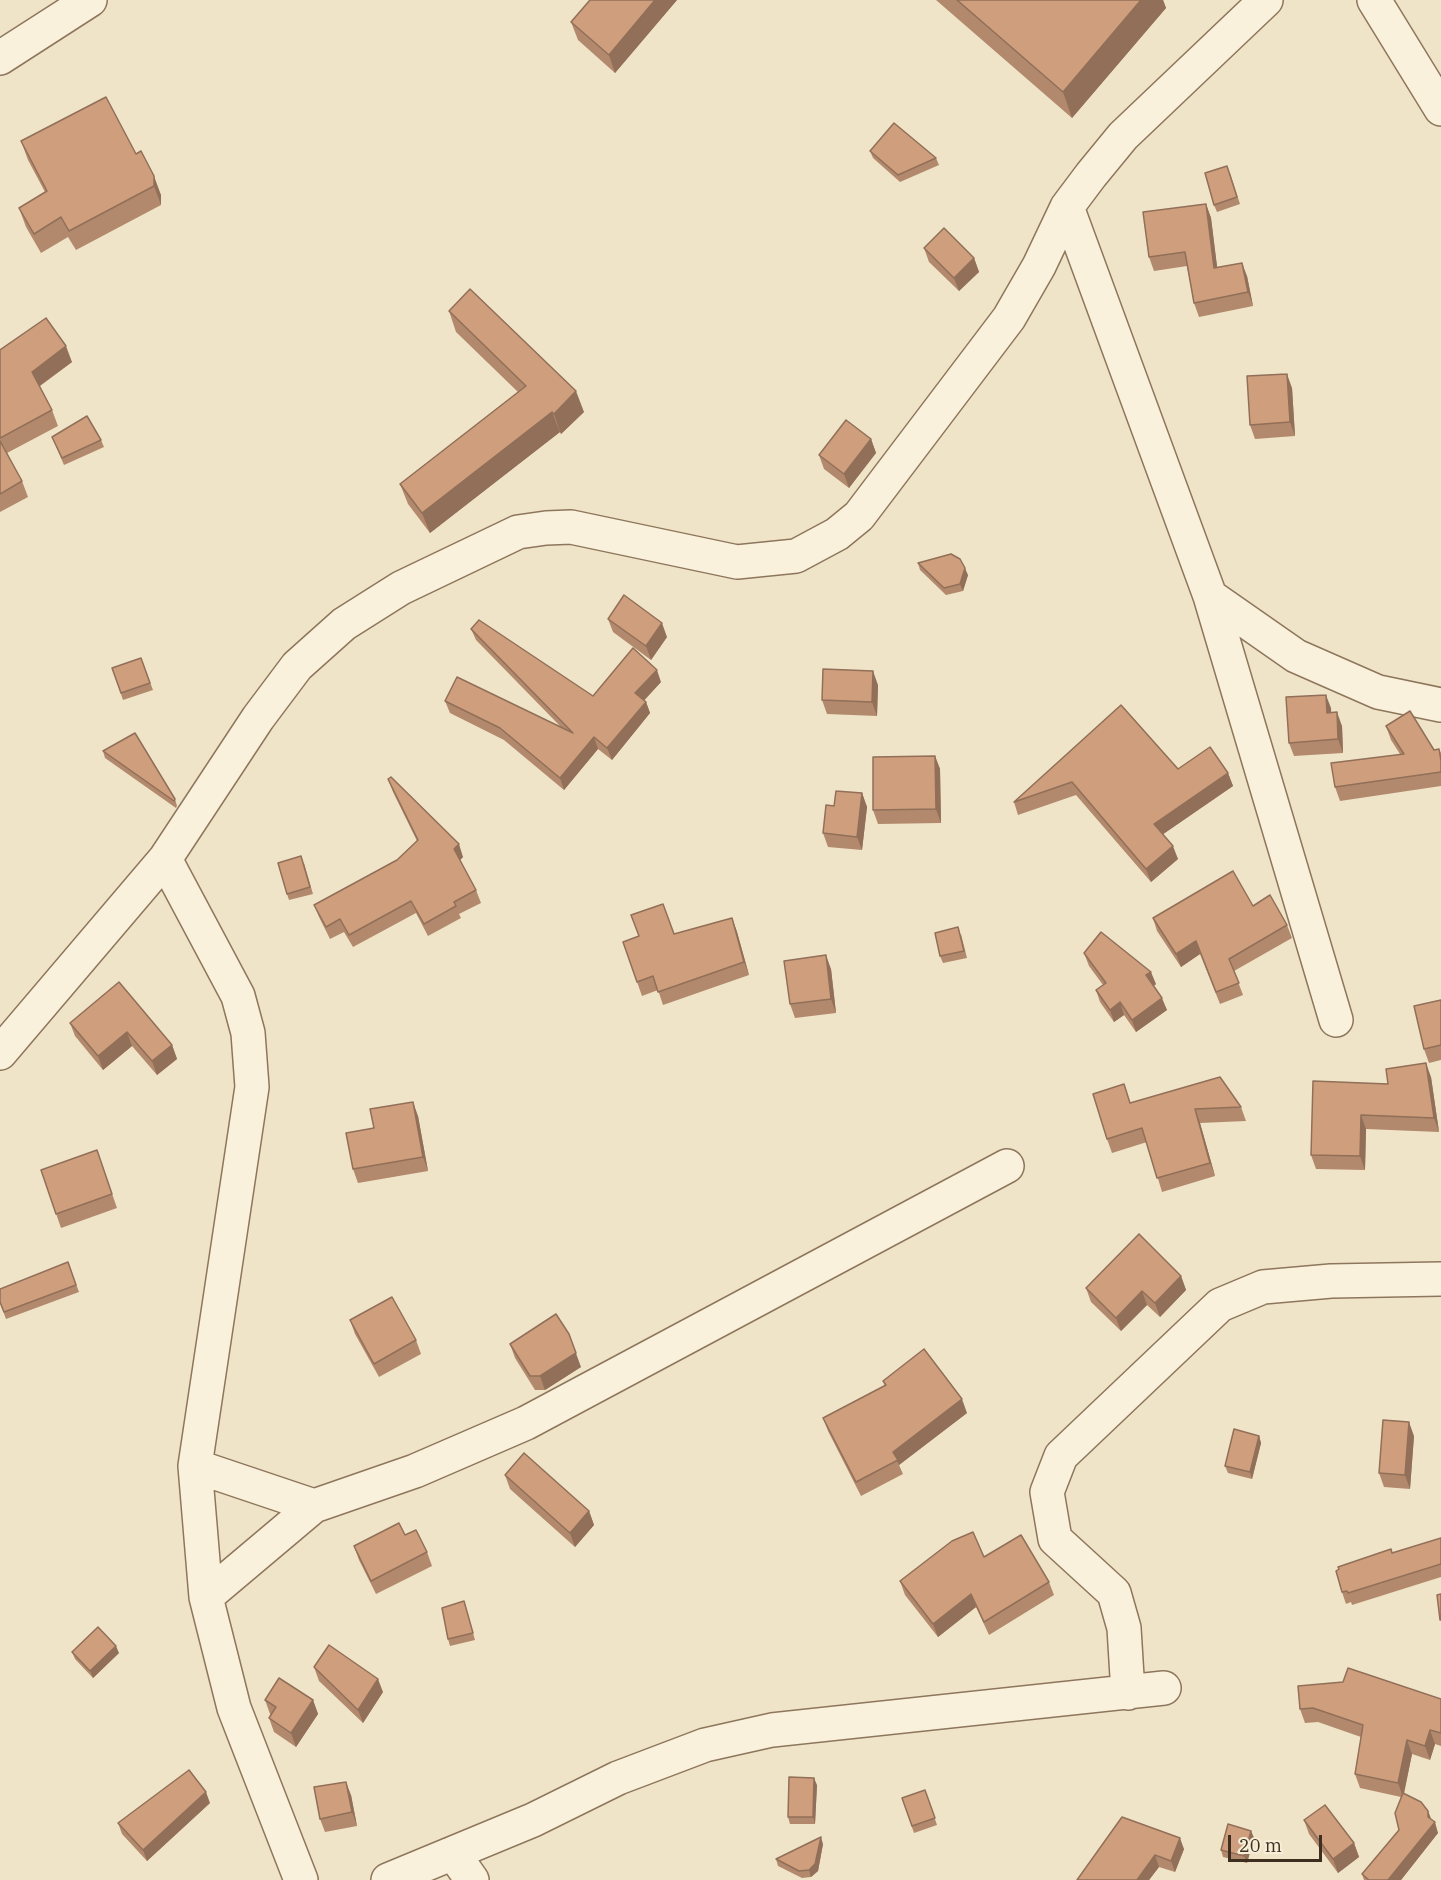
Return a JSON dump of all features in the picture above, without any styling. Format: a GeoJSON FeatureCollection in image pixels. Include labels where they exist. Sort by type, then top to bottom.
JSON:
{"type":"FeatureCollection","features":[{"type":"Feature","properties":{"kind":"street"},"geometry":{"type":"LineString","coordinates":[[0,58],[90,0]]}},
{"type":"Feature","properties":{"kind":"street"},"geometry":{"type":"LineString","coordinates":[[0,1053],[165,859],[258,718],[297,666],[344,624],[401,588],[518,532],[571,527],[737,562],[796,556],[837,534],[859,516],[1009,318],[1039,266],[1067,207],[1123,136],[1266,0]]}},
{"type":"Feature","properties":{"kind":"street"},"geometry":{"type":"LineString","coordinates":[[1374,0],[1441,110]]}},
{"type":"Feature","properties":{"kind":"street"},"geometry":{"type":"LineString","coordinates":[[1067,207],[1210,596],[1336,1020]]}},
{"type":"Feature","properties":{"kind":"street"},"geometry":{"type":"LineString","coordinates":[[1210,596],[1296,656],[1378,692],[1441,705]]}},
{"type":"Feature","properties":{"kind":"street"},"geometry":{"type":"LineString","coordinates":[[165,859],[238,996],[248,1033],[252,1087],[195,1466],[206,1597],[234,1708],[301,1880]]}},
{"type":"Feature","properties":{"kind":"street"},"geometry":{"type":"LineString","coordinates":[[206,1597],[314,1506],[415,1471],[526,1423],[1007,1166]]}},
{"type":"Feature","properties":{"kind":"street"},"geometry":{"type":"LineString","coordinates":[[1128,1693],[1124,1628],[1114,1593],[1055,1539],[1047,1492],[1061,1456],[1220,1305],[1263,1287],[1332,1281],[1441,1279]]}},
{"type":"Feature","properties":{"kind":"street"},"geometry":{"type":"LineString","coordinates":[[195,1466],[314,1506]]}},
{"type":"Feature","properties":{"kind":"street"},"geometry":{"type":"LineString","coordinates":[[388,1880],[533,1820],[618,1778],[705,1745],[772,1731],[1164,1688]]}},
{"type":"Feature","properties":{"kind":"street"},"geometry":{"type":"LineString","coordinates":[[453,1853],[472,1880]]}},
{"type":"Feature","properties":{"kind":"building"},"geometry":{"type":"Polygon","coordinates":[[[590,0],[655,0],[609,55],[571,22],[590,0]]]}},
{"type":"Feature","properties":{"kind":"building"},"geometry":{"type":"Polygon","coordinates":[[[957,0],[1141,0],[1063,92],[957,0]]]}},
{"type":"Feature","properties":{"kind":"building"},"geometry":{"type":"Polygon","coordinates":[[[106,97],[136,154],[141,151],[154,176],[154,186],[69,231],[61,217],[34,234],[19,208],[47,191],[21,141],[106,97]]]}},
{"type":"Feature","properties":{"kind":"building"},"geometry":{"type":"Polygon","coordinates":[[[894,123],[936,158],[898,175],[870,151],[894,123]]]}},
{"type":"Feature","properties":{"kind":"building"},"geometry":{"type":"Polygon","coordinates":[[[1227,166],[1237,197],[1214,205],[1205,173],[1227,166]]]}},
{"type":"Feature","properties":{"kind":"building"},"geometry":{"type":"Polygon","coordinates":[[[1206,204],[1214,268],[1242,263],[1248,292],[1194,303],[1185,252],[1149,257],[1143,212],[1206,204]]]}},
{"type":"Feature","properties":{"kind":"building"},"geometry":{"type":"Polygon","coordinates":[[[944,228],[974,258],[954,278],[924,248],[944,228]]]}},
{"type":"Feature","properties":{"kind":"building"},"geometry":{"type":"Polygon","coordinates":[[[470,289],[576,391],[554,414],[552,412],[422,513],[400,484],[526,386],[449,311],[470,289]]]}},
{"type":"Feature","properties":{"kind":"building"},"geometry":{"type":"Polygon","coordinates":[[[46,318],[66,346],[32,372],[52,410],[0,438],[0,350],[46,318]]]}},
{"type":"Feature","properties":{"kind":"building"},"geometry":{"type":"Polygon","coordinates":[[[1287,374],[1290,422],[1250,425],[1247,376],[1287,374]]]}},
{"type":"Feature","properties":{"kind":"building"},"geometry":{"type":"Polygon","coordinates":[[[87,416],[101,440],[62,458],[52,437],[87,416]]]}},
{"type":"Feature","properties":{"kind":"building"},"geometry":{"type":"Polygon","coordinates":[[[846,420],[871,439],[844,474],[819,455],[846,420]]]}},
{"type":"Feature","properties":{"kind":"building"},"geometry":{"type":"Polygon","coordinates":[[[0,441],[22,481],[0,494],[0,441]]]}},
{"type":"Feature","properties":{"kind":"building"},"geometry":{"type":"Polygon","coordinates":[[[951,554],[960,559],[965,568],[960,584],[944,588],[918,563],[951,554]]]}},
{"type":"Feature","properties":{"kind":"building"},"geometry":{"type":"Polygon","coordinates":[[[624,595],[662,623],[646,646],[608,619],[624,595]]]}},
{"type":"Feature","properties":{"kind":"building"},"geometry":{"type":"Polygon","coordinates":[[[479,620],[593,696],[633,648],[657,670],[635,693],[646,702],[607,748],[594,737],[560,778],[500,728],[445,701],[457,677],[573,733],[471,629],[479,620]]]}},
{"type":"Feature","properties":{"kind":"building"},"geometry":{"type":"Polygon","coordinates":[[[141,658],[150,683],[121,693],[112,668],[141,658]]]}},
{"type":"Feature","properties":{"kind":"building"},"geometry":{"type":"Polygon","coordinates":[[[823,669],[873,671],[872,702],[822,700],[823,669]]]}},
{"type":"Feature","properties":{"kind":"building"},"geometry":{"type":"Polygon","coordinates":[[[1326,695],[1327,713],[1337,712],[1338,739],[1289,743],[1286,697],[1326,695]]]}},
{"type":"Feature","properties":{"kind":"building"},"geometry":{"type":"Polygon","coordinates":[[[1121,705],[1178,769],[1210,747],[1228,773],[1154,824],[1173,846],[1146,869],[1072,782],[1014,802],[1121,705]]]}},
{"type":"Feature","properties":{"kind":"building"},"geometry":{"type":"Polygon","coordinates":[[[1410,711],[1434,750],[1439,749],[1441,772],[1335,787],[1331,763],[1404,754],[1386,726],[1410,711]]]}},
{"type":"Feature","properties":{"kind":"building"},"geometry":{"type":"Polygon","coordinates":[[[135,733],[175,799],[174,801],[103,751],[135,733]]]}},
{"type":"Feature","properties":{"kind":"building"},"geometry":{"type":"Polygon","coordinates":[[[935,756],[936,809],[873,810],[873,757],[935,756]]]}},
{"type":"Feature","properties":{"kind":"building"},"geometry":{"type":"Polygon","coordinates":[[[391,777],[459,844],[454,849],[476,890],[454,902],[456,906],[424,924],[411,901],[349,935],[340,919],[326,927],[314,905],[397,860],[418,840],[388,779],[391,777]]]}},
{"type":"Feature","properties":{"kind":"building"},"geometry":{"type":"Polygon","coordinates":[[[836,791],[862,793],[857,837],[823,833],[826,805],[834,806],[836,791]]]}},
{"type":"Feature","properties":{"kind":"building"},"geometry":{"type":"Polygon","coordinates":[[[301,856],[310,887],[287,894],[278,863],[301,856]]]}},
{"type":"Feature","properties":{"kind":"building"},"geometry":{"type":"Polygon","coordinates":[[[1233,871],[1253,906],[1270,895],[1287,925],[1229,959],[1239,983],[1216,992],[1196,941],[1176,954],[1153,918],[1233,871]]]}},
{"type":"Feature","properties":{"kind":"building"},"geometry":{"type":"Polygon","coordinates":[[[663,904],[674,934],[732,918],[744,962],[658,992],[653,976],[637,982],[623,942],[639,936],[631,915],[663,904]]]}},
{"type":"Feature","properties":{"kind":"building"},"geometry":{"type":"Polygon","coordinates":[[[958,927],[964,951],[940,956],[935,933],[958,927]]]}},
{"type":"Feature","properties":{"kind":"building"},"geometry":{"type":"Polygon","coordinates":[[[1101,932],[1151,972],[1146,975],[1162,998],[1132,1020],[1120,1002],[1110,1010],[1096,990],[1106,983],[1084,953],[1101,932]]]}},
{"type":"Feature","properties":{"kind":"building"},"geometry":{"type":"Polygon","coordinates":[[[826,955],[831,999],[790,1004],[784,961],[826,955]]]}},
{"type":"Feature","properties":{"kind":"building"},"geometry":{"type":"Polygon","coordinates":[[[119,982],[172,1045],[152,1061],[127,1032],[98,1056],[70,1023],[119,982]]]}},
{"type":"Feature","properties":{"kind":"building"},"geometry":{"type":"Polygon","coordinates":[[[1441,1000],[1441,1045],[1424,1049],[1414,1006],[1441,1000]]]}},
{"type":"Feature","properties":{"kind":"building"},"geometry":{"type":"Polygon","coordinates":[[[1426,1063],[1434,1118],[1361,1115],[1360,1156],[1311,1155],[1313,1081],[1388,1084],[1386,1069],[1426,1063]]]}},
{"type":"Feature","properties":{"kind":"building"},"geometry":{"type":"Polygon","coordinates":[[[1220,1077],[1241,1107],[1195,1109],[1210,1163],[1157,1178],[1142,1128],[1107,1139],[1093,1094],[1124,1084],[1130,1103],[1220,1077]]]}},
{"type":"Feature","properties":{"kind":"building"},"geometry":{"type":"Polygon","coordinates":[[[413,1102],[423,1157],[353,1169],[346,1133],[374,1128],[370,1109],[413,1102]]]}},
{"type":"Feature","properties":{"kind":"building"},"geometry":{"type":"Polygon","coordinates":[[[97,1150],[112,1194],[56,1214],[41,1170],[97,1150]]]}},
{"type":"Feature","properties":{"kind":"building"},"geometry":{"type":"Polygon","coordinates":[[[1139,1234],[1181,1276],[1155,1303],[1142,1291],[1116,1318],[1086,1288],[1139,1234]]]}},
{"type":"Feature","properties":{"kind":"building"},"geometry":{"type":"Polygon","coordinates":[[[68,1262],[76,1285],[4,1312],[0,1302],[0,1289],[68,1262]]]}},
{"type":"Feature","properties":{"kind":"building"},"geometry":{"type":"Polygon","coordinates":[[[392,1297],[416,1340],[374,1364],[350,1320],[392,1297]]]}},
{"type":"Feature","properties":{"kind":"building"},"geometry":{"type":"Polygon","coordinates":[[[556,1314],[569,1334],[576,1353],[540,1376],[530,1376],[510,1344],[556,1314]]]}},
{"type":"Feature","properties":{"kind":"building"},"geometry":{"type":"Polygon","coordinates":[[[924,1349],[962,1399],[893,1452],[898,1460],[856,1482],[823,1418],[886,1385],[883,1381],[924,1349]]]}},
{"type":"Feature","properties":{"kind":"building"},"geometry":{"type":"Polygon","coordinates":[[[1383,1420],[1409,1422],[1405,1475],[1379,1473],[1383,1420]]]}},
{"type":"Feature","properties":{"kind":"building"},"geometry":{"type":"Polygon","coordinates":[[[1234,1429],[1259,1436],[1250,1472],[1225,1466],[1234,1429]]]}},
{"type":"Feature","properties":{"kind":"building"},"geometry":{"type":"Polygon","coordinates":[[[524,1453],[589,1511],[570,1533],[505,1475],[524,1453]]]}},
{"type":"Feature","properties":{"kind":"building"},"geometry":{"type":"Polygon","coordinates":[[[399,1523],[405,1535],[416,1530],[427,1552],[371,1581],[354,1546],[399,1523]]]}},
{"type":"Feature","properties":{"kind":"building"},"geometry":{"type":"Polygon","coordinates":[[[973,1532],[984,1557],[1021,1535],[1049,1582],[984,1622],[971,1594],[933,1624],[900,1581],[952,1541],[973,1532]]]}},
{"type":"Feature","properties":{"kind":"building"},"geometry":{"type":"Polygon","coordinates":[[[1441,1538],[1441,1564],[1348,1593],[1347,1591],[1342,1592],[1336,1571],[1338,1567],[1391,1549],[1392,1553],[1441,1538]]]}},
{"type":"Feature","properties":{"kind":"building"},"geometry":{"type":"Polygon","coordinates":[[[1441,1594],[1441,1620],[1440,1620],[1437,1595],[1441,1594]]]}},
{"type":"Feature","properties":{"kind":"building"},"geometry":{"type":"Polygon","coordinates":[[[464,1601],[473,1633],[448,1639],[442,1608],[464,1601]]]}},
{"type":"Feature","properties":{"kind":"building"},"geometry":{"type":"Polygon","coordinates":[[[98,1627],[116,1646],[90,1671],[72,1652],[98,1627]]]}},
{"type":"Feature","properties":{"kind":"building"},"geometry":{"type":"Polygon","coordinates":[[[329,1645],[378,1679],[358,1710],[314,1667],[329,1645]]]}},
{"type":"Feature","properties":{"kind":"building"},"geometry":{"type":"Polygon","coordinates":[[[1348,1668],[1441,1699],[1441,1733],[1430,1730],[1425,1746],[1407,1740],[1398,1783],[1355,1774],[1363,1725],[1313,1708],[1300,1709],[1298,1686],[1343,1682],[1348,1668]]]}},
{"type":"Feature","properties":{"kind":"building"},"geometry":{"type":"Polygon","coordinates":[[[279,1678],[313,1700],[291,1733],[269,1718],[276,1707],[265,1700],[279,1678]]]}},
{"type":"Feature","properties":{"kind":"building"},"geometry":{"type":"Polygon","coordinates":[[[189,1770],[206,1792],[143,1850],[118,1823],[189,1770]]]}},
{"type":"Feature","properties":{"kind":"building"},"geometry":{"type":"Polygon","coordinates":[[[789,1777],[814,1778],[813,1817],[788,1817],[789,1777]]]}},
{"type":"Feature","properties":{"kind":"building"},"geometry":{"type":"Polygon","coordinates":[[[346,1782],[352,1812],[320,1819],[314,1787],[346,1782]]]}},
{"type":"Feature","properties":{"kind":"building"},"geometry":{"type":"Polygon","coordinates":[[[925,1790],[935,1818],[912,1826],[902,1798],[925,1790]]]}},
{"type":"Feature","properties":{"kind":"building"},"geometry":{"type":"Polygon","coordinates":[[[1403,1793],[1421,1802],[1428,1811],[1428,1817],[1435,1822],[1388,1880],[1369,1880],[1362,1874],[1399,1830],[1395,1813],[1403,1793]]]}},
{"type":"Feature","properties":{"kind":"building"},"geometry":{"type":"Polygon","coordinates":[[[1325,1805],[1354,1843],[1333,1859],[1304,1820],[1325,1805]]]}},
{"type":"Feature","properties":{"kind":"building"},"geometry":{"type":"Polygon","coordinates":[[[1122,1817],[1180,1838],[1171,1861],[1155,1855],[1137,1880],[1077,1880],[1122,1817]]]}},
{"type":"Feature","properties":{"kind":"building"},"geometry":{"type":"Polygon","coordinates":[[[1228,1824],[1251,1831],[1244,1856],[1221,1850],[1228,1824]]]}},
{"type":"Feature","properties":{"kind":"building"},"geometry":{"type":"Polygon","coordinates":[[[821,1837],[815,1864],[809,1870],[799,1871],[776,1859],[821,1837]]]}}]}
